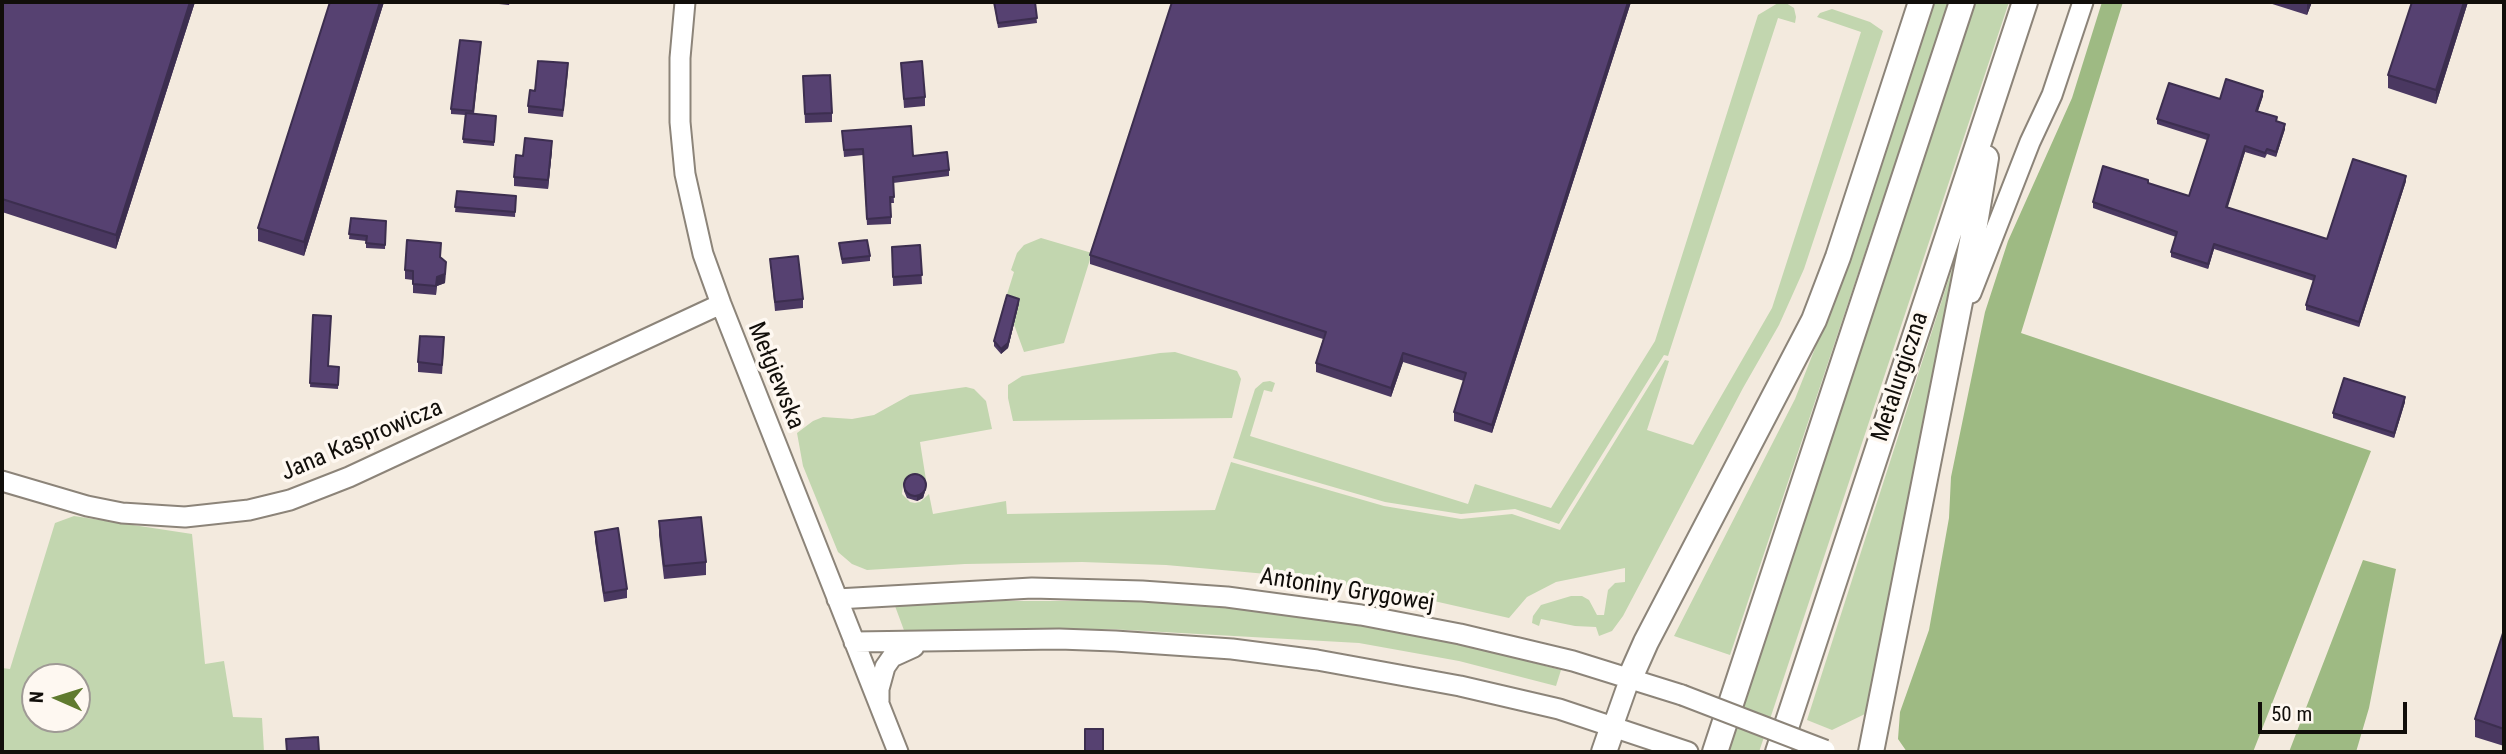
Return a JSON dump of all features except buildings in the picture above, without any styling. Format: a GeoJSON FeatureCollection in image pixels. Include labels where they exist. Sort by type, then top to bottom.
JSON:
{"type":"FeatureCollection","features":[{"type":"Feature","properties":{"kind":"main road"},"geometry":{"type":"LineString","coordinates":[[1630,678],[1646,642],[1814,320],[1838,257],[1921,2]]}},
{"type":"Feature","properties":{"kind":"main road"},"geometry":{"type":"LineString","coordinates":[[1715,752],[1962,2]]}},
{"type":"Feature","properties":{"kind":"main road","name":"Metalurgiczna"},"geometry":{"type":"LineString","coordinates":[[1778,752],[2025,2]]}},
{"type":"Feature","properties":{"kind":"main road"},"geometry":{"type":"LineString","coordinates":[[1871,752],[1973,236],[1999,81]]}},
{"type":"Feature","properties":{"kind":"main road"},"geometry":{"type":"LineString","coordinates":[[1604,752],[1613,726]]}},
{"type":"Feature","properties":{"kind":"street","name":"Mełgiewska"},"geometry":{"type":"LineString","coordinates":[[685,2],[679,89],[682,148],[690,202],[703,254],[720,304],[898,752]]}},
{"type":"Feature","properties":{"kind":"street","name":"Metalurgiczna"},"geometry":{"type":"LineString","coordinates":[[1947,363],[1979,268],[2052,95],[2082,2]]}},
{"type":"Feature","properties":{"kind":"street","name":"Jana Kasprowicza"},"geometry":{"type":"LineString","coordinates":[[2,481],[87,506],[122,513],[185,517],[249,510],[290,499],[349,477],[720,304]]}},
{"type":"Feature","properties":{"kind":"street","name":"Antoniny Grygowej"},"geometry":{"type":"LineString","coordinates":[[837,599],[1032,589],[1142,591],[1227,597],[1319,608],[1514,646],[1630,678],[1682,695],[1827,751]]}},
{"type":"Feature","properties":{"kind":"street"},"geometry":{"type":"LineString","coordinates":[[854,642],[1104,641],[1269,653],[1359,666],[1559,709],[1688,752]]}},
{"type":"Feature","properties":{"kind":"street"},"geometry":{"type":"LineString","coordinates":[[879,705],[881,676],[892,657],[905,649],[929,643]]}},
{"type":"Feature","properties":{"kind":"street"},"geometry":{"type":"LineString","coordinates":[[1613,726],[1630,678]]}},
{"type":"Feature","properties":{"kind":"green space"},"geometry":{"type":"Polygon","coordinates":[[[1935,2],[1949,2],[1730,655],[1674,636],[1795,399],[1842,280],[1935,2]]]}},
{"type":"Feature","properties":{"kind":"green space"},"geometry":{"type":"Polygon","coordinates":[[[1972,2],[2009,2],[1759,752],[1726,752],[1972,2]]]}},
{"type":"Feature","properties":{"kind":"green space"},"geometry":{"type":"Polygon","coordinates":[[[2102,2],[2123,2],[2021,333],[2371,451],[2253,752],[1907,752],[1898,739],[1900,712],[1929,630],[1949,518],[1951,477],[1985,312],[2008,241],[2072,98],[2102,2]]]}},
{"type":"Feature","properties":{"kind":"green space"},"geometry":{"type":"Polygon","coordinates":[[[1778,3],[1786,3],[1794,8],[1795,23],[1778,18],[1668,356],[1664,355],[1559,524],[1515,509],[1461,514],[1385,502],[1233,458],[1255,389],[1263,382],[1270,381],[1275,383],[1272,392],[1264,390],[1250,436],[1468,504],[1475,484],[1551,508],[1655,341],[1758,15],[1778,3]]]}},
{"type":"Feature","properties":{"kind":"green space"},"geometry":{"type":"Polygon","coordinates":[[[1832,9],[1870,22],[1883,31],[1804,269],[1779,325],[1623,616],[1612,631],[1599,636],[1596,627],[1541,619],[1539,626],[1532,623],[1533,616],[1541,605],[1571,596],[1582,596],[1589,600],[1597,615],[1604,615],[1608,590],[1615,583],[1625,582],[1625,568],[1556,582],[1527,597],[1509,618],[1403,594],[1278,575],[1166,565],[1082,562],[965,564],[867,570],[852,564],[838,552],[803,466],[797,433],[823,417],[852,419],[874,415],[910,395],[966,387],[974,389],[986,401],[992,429],[920,442],[926,480],[907,479],[903,485],[902,494],[910,502],[920,502],[929,494],[933,514],[1006,501],[1007,514],[1215,510],[1231,462],[1384,506],[1461,519],[1512,514],[1560,530],[1665,360],[1669,361],[1647,430],[1693,445],[1772,308],[1861,32],[1817,17],[1820,13],[1832,9]]]}},
{"type":"Feature","properties":{"kind":"green space"},"geometry":{"type":"Polygon","coordinates":[[[1969,216],[1865,714],[1832,730],[1807,720],[1969,216]]]}},
{"type":"Feature","properties":{"kind":"green space"},"geometry":{"type":"Polygon","coordinates":[[[1041,238],[1092,253],[1064,343],[1024,352],[1012,319],[999,320],[1017,253],[1024,245],[1041,238]]]}},
{"type":"Feature","properties":{"kind":"green space"},"geometry":{"type":"Polygon","coordinates":[[[1175,352],[1237,371],[1241,379],[1232,418],[1013,421],[1008,385],[1022,376],[1175,352]]]}},
{"type":"Feature","properties":{"kind":"green space"},"geometry":{"type":"Polygon","coordinates":[[[74,516],[192,534],[205,664],[224,661],[233,717],[262,718],[264,752],[2,752],[2,668],[10,669],[55,523],[74,516]]]}},
{"type":"Feature","properties":{"kind":"green space"},"geometry":{"type":"Polygon","coordinates":[[[2363,560],[2396,569],[2369,708],[2356,752],[2289,752],[2363,560]]]}},
{"type":"Feature","properties":{"kind":"green space"},"geometry":{"type":"Polygon","coordinates":[[[1002,601],[1195,604],[1292,614],[1469,646],[1561,670],[1556,686],[1459,661],[1359,643],[1109,629],[970,629],[905,633],[895,606],[1002,601]]]}}]}
